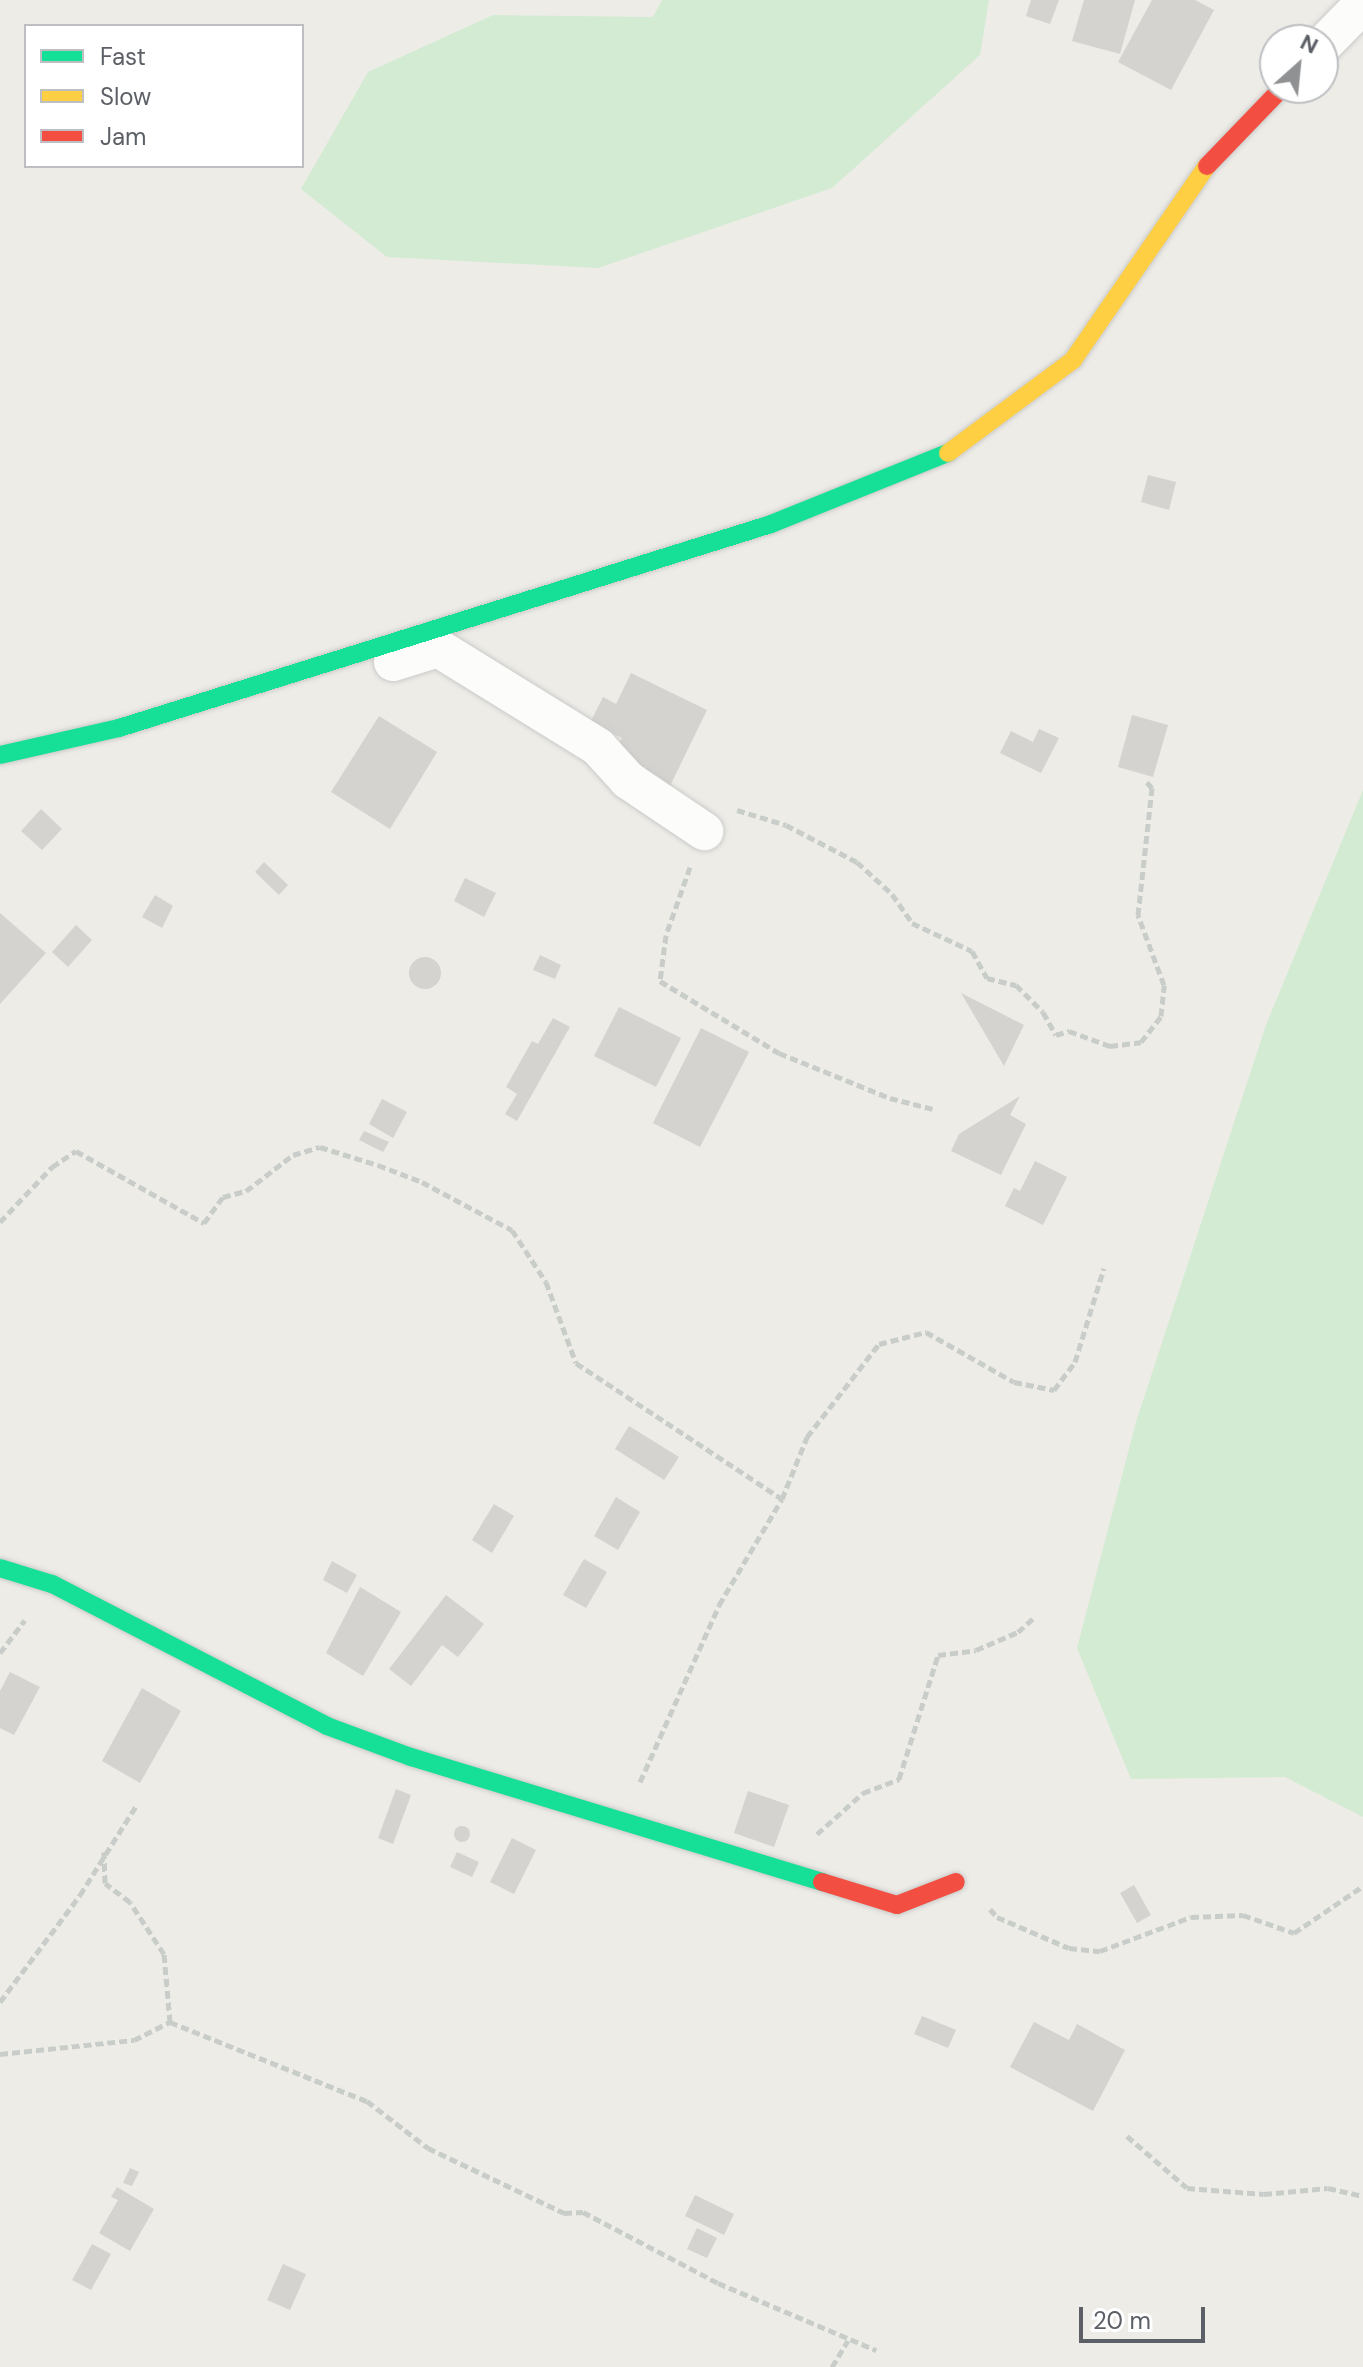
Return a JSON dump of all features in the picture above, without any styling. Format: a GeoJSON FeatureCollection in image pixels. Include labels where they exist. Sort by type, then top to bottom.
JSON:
{"type":"FeatureCollection","features":[{"type":"Feature","properties":{"kind":"street"},"geometry":{"type":"LineString","coordinates":[[1339,29],[1363,4]]}},
{"type":"Feature","properties":{"kind":"street"},"geometry":{"type":"LineString","coordinates":[[0,755],[119,728],[771,524],[948,453],[1073,360],[1210,162],[1266,104]]}},
{"type":"Feature","properties":{"kind":"street"},"geometry":{"type":"LineString","coordinates":[[0,766],[184,723],[438,648],[598,747],[628,780],[704,831]]}},
{"type":"Feature","properties":{"kind":"street"},"geometry":{"type":"LineString","coordinates":[[0,1568],[52,1584],[327,1726],[796,1878],[897,1905],[956,1882]]}},
{"type":"Feature","properties":{"kind":"path"},"geometry":{"type":"LineString","coordinates":[[933,1109],[890,1098],[779,1053],[660,981],[666,935],[704,831],[719,802],[826,843],[857,862],[892,894],[912,923],[972,951],[987,978],[1016,985],[1043,1012],[1056,1035],[1069,1031],[1110,1046],[1141,1042],[1161,1016],[1164,985],[1138,915],[1152,788],[1145,780]]}},
{"type":"Feature","properties":{"kind":"path"},"geometry":{"type":"LineString","coordinates":[[0,1222],[52,1167],[76,1151],[204,1223],[223,1197],[246,1191],[293,1155],[320,1147],[378,1165],[422,1182],[512,1230],[546,1282],[576,1363],[782,1499]]}},
{"type":"Feature","properties":{"kind":"path"},"geometry":{"type":"LineString","coordinates":[[626,1822],[652,1750],[719,1605],[782,1499],[807,1437],[879,1344],[926,1332],[1014,1382],[1054,1390],[1075,1362],[1104,1268]]}},
{"type":"Feature","properties":{"kind":"path"},"geometry":{"type":"LineString","coordinates":[[796,1878],[798,1863],[826,1823],[863,1793],[899,1779],[938,1655],[976,1650],[1018,1632],[1036,1616]]}},
{"type":"Feature","properties":{"kind":"path"},"geometry":{"type":"LineString","coordinates":[[0,2002],[43,1948],[136,1806]]}},
{"type":"Feature","properties":{"kind":"path"},"geometry":{"type":"LineString","coordinates":[[104,1852],[105,1883],[130,1902],[164,1954],[170,2022]]}},
{"type":"Feature","properties":{"kind":"path"},"geometry":{"type":"LineString","coordinates":[[956,1882],[973,1888],[997,1917],[1069,1948],[1100,1951],[1191,1917],[1243,1915],[1294,1933],[1363,1886]]}},
{"type":"Feature","properties":{"kind":"path"},"geometry":{"type":"LineString","coordinates":[[0,2054],[134,2040],[170,2022],[367,2101],[428,2148],[564,2213],[583,2212],[718,2283],[876,2350]]}},
{"type":"Feature","properties":{"kind":"path"},"geometry":{"type":"LineString","coordinates":[[1127,2136],[1187,2188],[1264,2194],[1328,2188],[1363,2196]]}},
{"type":"Feature","properties":{"kind":"path"},"geometry":{"type":"LineString","coordinates":[[832,2367],[848,2340]]}},
{"type":"Feature","properties":{"kind":"green space"},"geometry":{"type":"Polygon","coordinates":[[[662,0],[989,0],[980,55],[832,188],[598,268],[387,257],[301,189],[368,72],[493,15],[653,17],[662,0]]]}},
{"type":"Feature","properties":{"kind":"green space"},"geometry":{"type":"Polygon","coordinates":[[[1363,790],[1363,1817],[1285,1777],[1131,1779],[1077,1648],[1136,1422],[1266,1025],[1363,790]]]}},
{"type":"Feature","properties":{"kind":"building"},"geometry":{"type":"Polygon","coordinates":[[[1031,0],[1059,0],[1050,24],[1026,16],[1031,0]]]}},
{"type":"Feature","properties":{"kind":"building"},"geometry":{"type":"Polygon","coordinates":[[[1084,0],[1135,0],[1120,54],[1072,41],[1084,0]]]}},
{"type":"Feature","properties":{"kind":"building"},"geometry":{"type":"Polygon","coordinates":[[[1152,0],[1195,0],[1214,10],[1171,90],[1118,62],[1152,0]]]}},
{"type":"Feature","properties":{"kind":"building"},"geometry":{"type":"Polygon","coordinates":[[[1148,475],[1176,482],[1169,510],[1141,502],[1148,475]]]}},
{"type":"Feature","properties":{"kind":"building"},"geometry":{"type":"Polygon","coordinates":[[[631,673],[707,710],[669,788],[642,775],[646,768],[615,752],[622,738],[590,723],[603,697],[616,704],[631,673]]]}},
{"type":"Feature","properties":{"kind":"building"},"geometry":{"type":"Polygon","coordinates":[[[1132,715],[1168,725],[1153,777],[1118,767],[1132,715]]]}},
{"type":"Feature","properties":{"kind":"building"},"geometry":{"type":"Polygon","coordinates":[[[379,716],[437,752],[390,829],[331,792],[379,716]]]}},
{"type":"Feature","properties":{"kind":"building"},"geometry":{"type":"Polygon","coordinates":[[[1039,729],[1059,738],[1041,773],[1000,753],[1011,731],[1033,742],[1039,729]]]}},
{"type":"Feature","properties":{"kind":"building"},"geometry":{"type":"Polygon","coordinates":[[[41,809],[62,829],[42,850],[21,831],[41,809]]]}},
{"type":"Feature","properties":{"kind":"building"},"geometry":{"type":"Polygon","coordinates":[[[264,862],[288,885],[279,895],[255,872],[264,862]]]}},
{"type":"Feature","properties":{"kind":"building"},"geometry":{"type":"Polygon","coordinates":[[[465,878],[496,893],[484,917],[454,901],[465,878]]]}},
{"type":"Feature","properties":{"kind":"building"},"geometry":{"type":"Polygon","coordinates":[[[155,895],[173,906],[162,928],[142,917],[155,895]]]}},
{"type":"Feature","properties":{"kind":"building"},"geometry":{"type":"Polygon","coordinates":[[[0,913],[46,953],[0,1004],[0,913]]]}},
{"type":"Feature","properties":{"kind":"building"},"geometry":{"type":"Polygon","coordinates":[[[76,925],[92,940],[68,967],[52,952],[76,925]]]}},
{"type":"Feature","properties":{"kind":"building"},"geometry":{"type":"Polygon","coordinates":[[[540,955],[561,965],[555,979],[533,970],[540,955]]]}},
{"type":"Feature","properties":{"kind":"building"},"geometry":{"type":"Polygon","coordinates":[[[425,957],[436,962],[441,973],[436,984],[425,989],[414,984],[409,973],[414,962],[425,957]]]}},
{"type":"Feature","properties":{"kind":"building"},"geometry":{"type":"Polygon","coordinates":[[[961,993],[1024,1025],[1004,1066],[961,993]]]}},
{"type":"Feature","properties":{"kind":"building"},"geometry":{"type":"Polygon","coordinates":[[[619,1007],[681,1038],[656,1087],[594,1056],[619,1007]]]}},
{"type":"Feature","properties":{"kind":"building"},"geometry":{"type":"Polygon","coordinates":[[[553,1018],[570,1027],[517,1121],[505,1114],[517,1094],[506,1087],[532,1041],[538,1044],[553,1018]]]}},
{"type":"Feature","properties":{"kind":"building"},"geometry":{"type":"Polygon","coordinates":[[[701,1028],[749,1052],[700,1147],[653,1123],[701,1028]]]}},
{"type":"Feature","properties":{"kind":"building"},"geometry":{"type":"Polygon","coordinates":[[[1020,1096],[1010,1115],[1026,1124],[1001,1175],[951,1151],[959,1134],[1020,1096]]]}},
{"type":"Feature","properties":{"kind":"building"},"geometry":{"type":"Polygon","coordinates":[[[382,1099],[407,1112],[393,1138],[369,1124],[382,1099]]]}},
{"type":"Feature","properties":{"kind":"building"},"geometry":{"type":"Polygon","coordinates":[[[364,1131],[389,1142],[383,1152],[359,1140],[364,1131]]]}},
{"type":"Feature","properties":{"kind":"building"},"geometry":{"type":"Polygon","coordinates":[[[1035,1161],[1067,1177],[1043,1225],[1005,1206],[1014,1188],[1020,1191],[1035,1161]]]}},
{"type":"Feature","properties":{"kind":"building"},"geometry":{"type":"Polygon","coordinates":[[[629,1426],[679,1457],[664,1480],[615,1449],[629,1426]]]}},
{"type":"Feature","properties":{"kind":"building"},"geometry":{"type":"Polygon","coordinates":[[[616,1497],[640,1512],[618,1550],[594,1536],[616,1497]]]}},
{"type":"Feature","properties":{"kind":"building"},"geometry":{"type":"Polygon","coordinates":[[[494,1504],[514,1516],[492,1553],[472,1540],[494,1504]]]}},
{"type":"Feature","properties":{"kind":"building"},"geometry":{"type":"Polygon","coordinates":[[[584,1559],[607,1572],[586,1608],[563,1595],[584,1559]]]}},
{"type":"Feature","properties":{"kind":"building"},"geometry":{"type":"Polygon","coordinates":[[[332,1561],[357,1575],[347,1593],[323,1580],[332,1561]]]}},
{"type":"Feature","properties":{"kind":"building"},"geometry":{"type":"Polygon","coordinates":[[[360,1587],[401,1612],[363,1676],[326,1653],[360,1587]]]}},
{"type":"Feature","properties":{"kind":"building"},"geometry":{"type":"Polygon","coordinates":[[[446,1595],[484,1624],[458,1657],[442,1645],[411,1686],[389,1669],[446,1595]]]}},
{"type":"Feature","properties":{"kind":"building"},"geometry":{"type":"Polygon","coordinates":[[[10,1672],[40,1687],[14,1735],[0,1728],[0,1691],[10,1672]]]}},
{"type":"Feature","properties":{"kind":"building"},"geometry":{"type":"Polygon","coordinates":[[[142,1688],[181,1711],[140,1783],[102,1761],[142,1688]]]}},
{"type":"Feature","properties":{"kind":"building"},"geometry":{"type":"Polygon","coordinates":[[[396,1789],[411,1795],[393,1844],[378,1838],[396,1789]]]}},
{"type":"Feature","properties":{"kind":"building"},"geometry":{"type":"Polygon","coordinates":[[[748,1791],[789,1805],[774,1847],[734,1833],[748,1791]]]}},
{"type":"Feature","properties":{"kind":"building"},"geometry":{"type":"Polygon","coordinates":[[[462,1826],[470,1834],[462,1842],[454,1834],[462,1826]]]}},
{"type":"Feature","properties":{"kind":"building"},"geometry":{"type":"Polygon","coordinates":[[[512,1838],[536,1850],[514,1894],[490,1882],[512,1838]]]}},
{"type":"Feature","properties":{"kind":"building"},"geometry":{"type":"Polygon","coordinates":[[[457,1852],[479,1862],[472,1877],[450,1867],[457,1852]]]}},
{"type":"Feature","properties":{"kind":"building"},"geometry":{"type":"Polygon","coordinates":[[[1134,1885],[1151,1915],[1137,1923],[1120,1893],[1134,1885]]]}},
{"type":"Feature","properties":{"kind":"building"},"geometry":{"type":"Polygon","coordinates":[[[922,2016],[956,2030],[948,2048],[914,2034],[922,2016]]]}},
{"type":"Feature","properties":{"kind":"building"},"geometry":{"type":"Polygon","coordinates":[[[1034,2022],[1069,2040],[1077,2024],[1125,2050],[1093,2111],[1010,2067],[1034,2022]]]}},
{"type":"Feature","properties":{"kind":"building"},"geometry":{"type":"Polygon","coordinates":[[[130,2168],[139,2172],[132,2186],[123,2183],[130,2168]]]}},
{"type":"Feature","properties":{"kind":"building"},"geometry":{"type":"Polygon","coordinates":[[[117,2187],[154,2209],[130,2251],[99,2233],[118,2200],[111,2197],[117,2187]]]}},
{"type":"Feature","properties":{"kind":"building"},"geometry":{"type":"Polygon","coordinates":[[[695,2195],[734,2214],[724,2235],[685,2216],[695,2195]]]}},
{"type":"Feature","properties":{"kind":"building"},"geometry":{"type":"Polygon","coordinates":[[[697,2228],[717,2238],[707,2258],[687,2249],[697,2228]]]}},
{"type":"Feature","properties":{"kind":"building"},"geometry":{"type":"Polygon","coordinates":[[[92,2244],[111,2254],[91,2290],[72,2280],[92,2244]]]}},
{"type":"Feature","properties":{"kind":"building"},"geometry":{"type":"Polygon","coordinates":[[[283,2264],[306,2274],[290,2310],[267,2300],[283,2264]]]}},
{"type":"Feature","properties":{"kind":"traffic: fast"},"geometry":{"type":"LineString","coordinates":[[0,755],[119,728],[771,524],[948,453]]}},
{"type":"Feature","properties":{"kind":"traffic: fast"},"geometry":{"type":"LineString","coordinates":[[0,1568],[52,1584],[327,1726],[411,1757],[822,1882]]}},
{"type":"Feature","properties":{"kind":"traffic: slow"},"geometry":{"type":"LineString","coordinates":[[948,453],[1073,360],[1207,166]]}},
{"type":"Feature","properties":{"kind":"traffic: jam"},"geometry":{"type":"LineString","coordinates":[[1207,166],[1267,104]]}},
{"type":"Feature","properties":{"kind":"traffic: jam"},"geometry":{"type":"LineString","coordinates":[[822,1882],[897,1905],[956,1882]]}}]}
